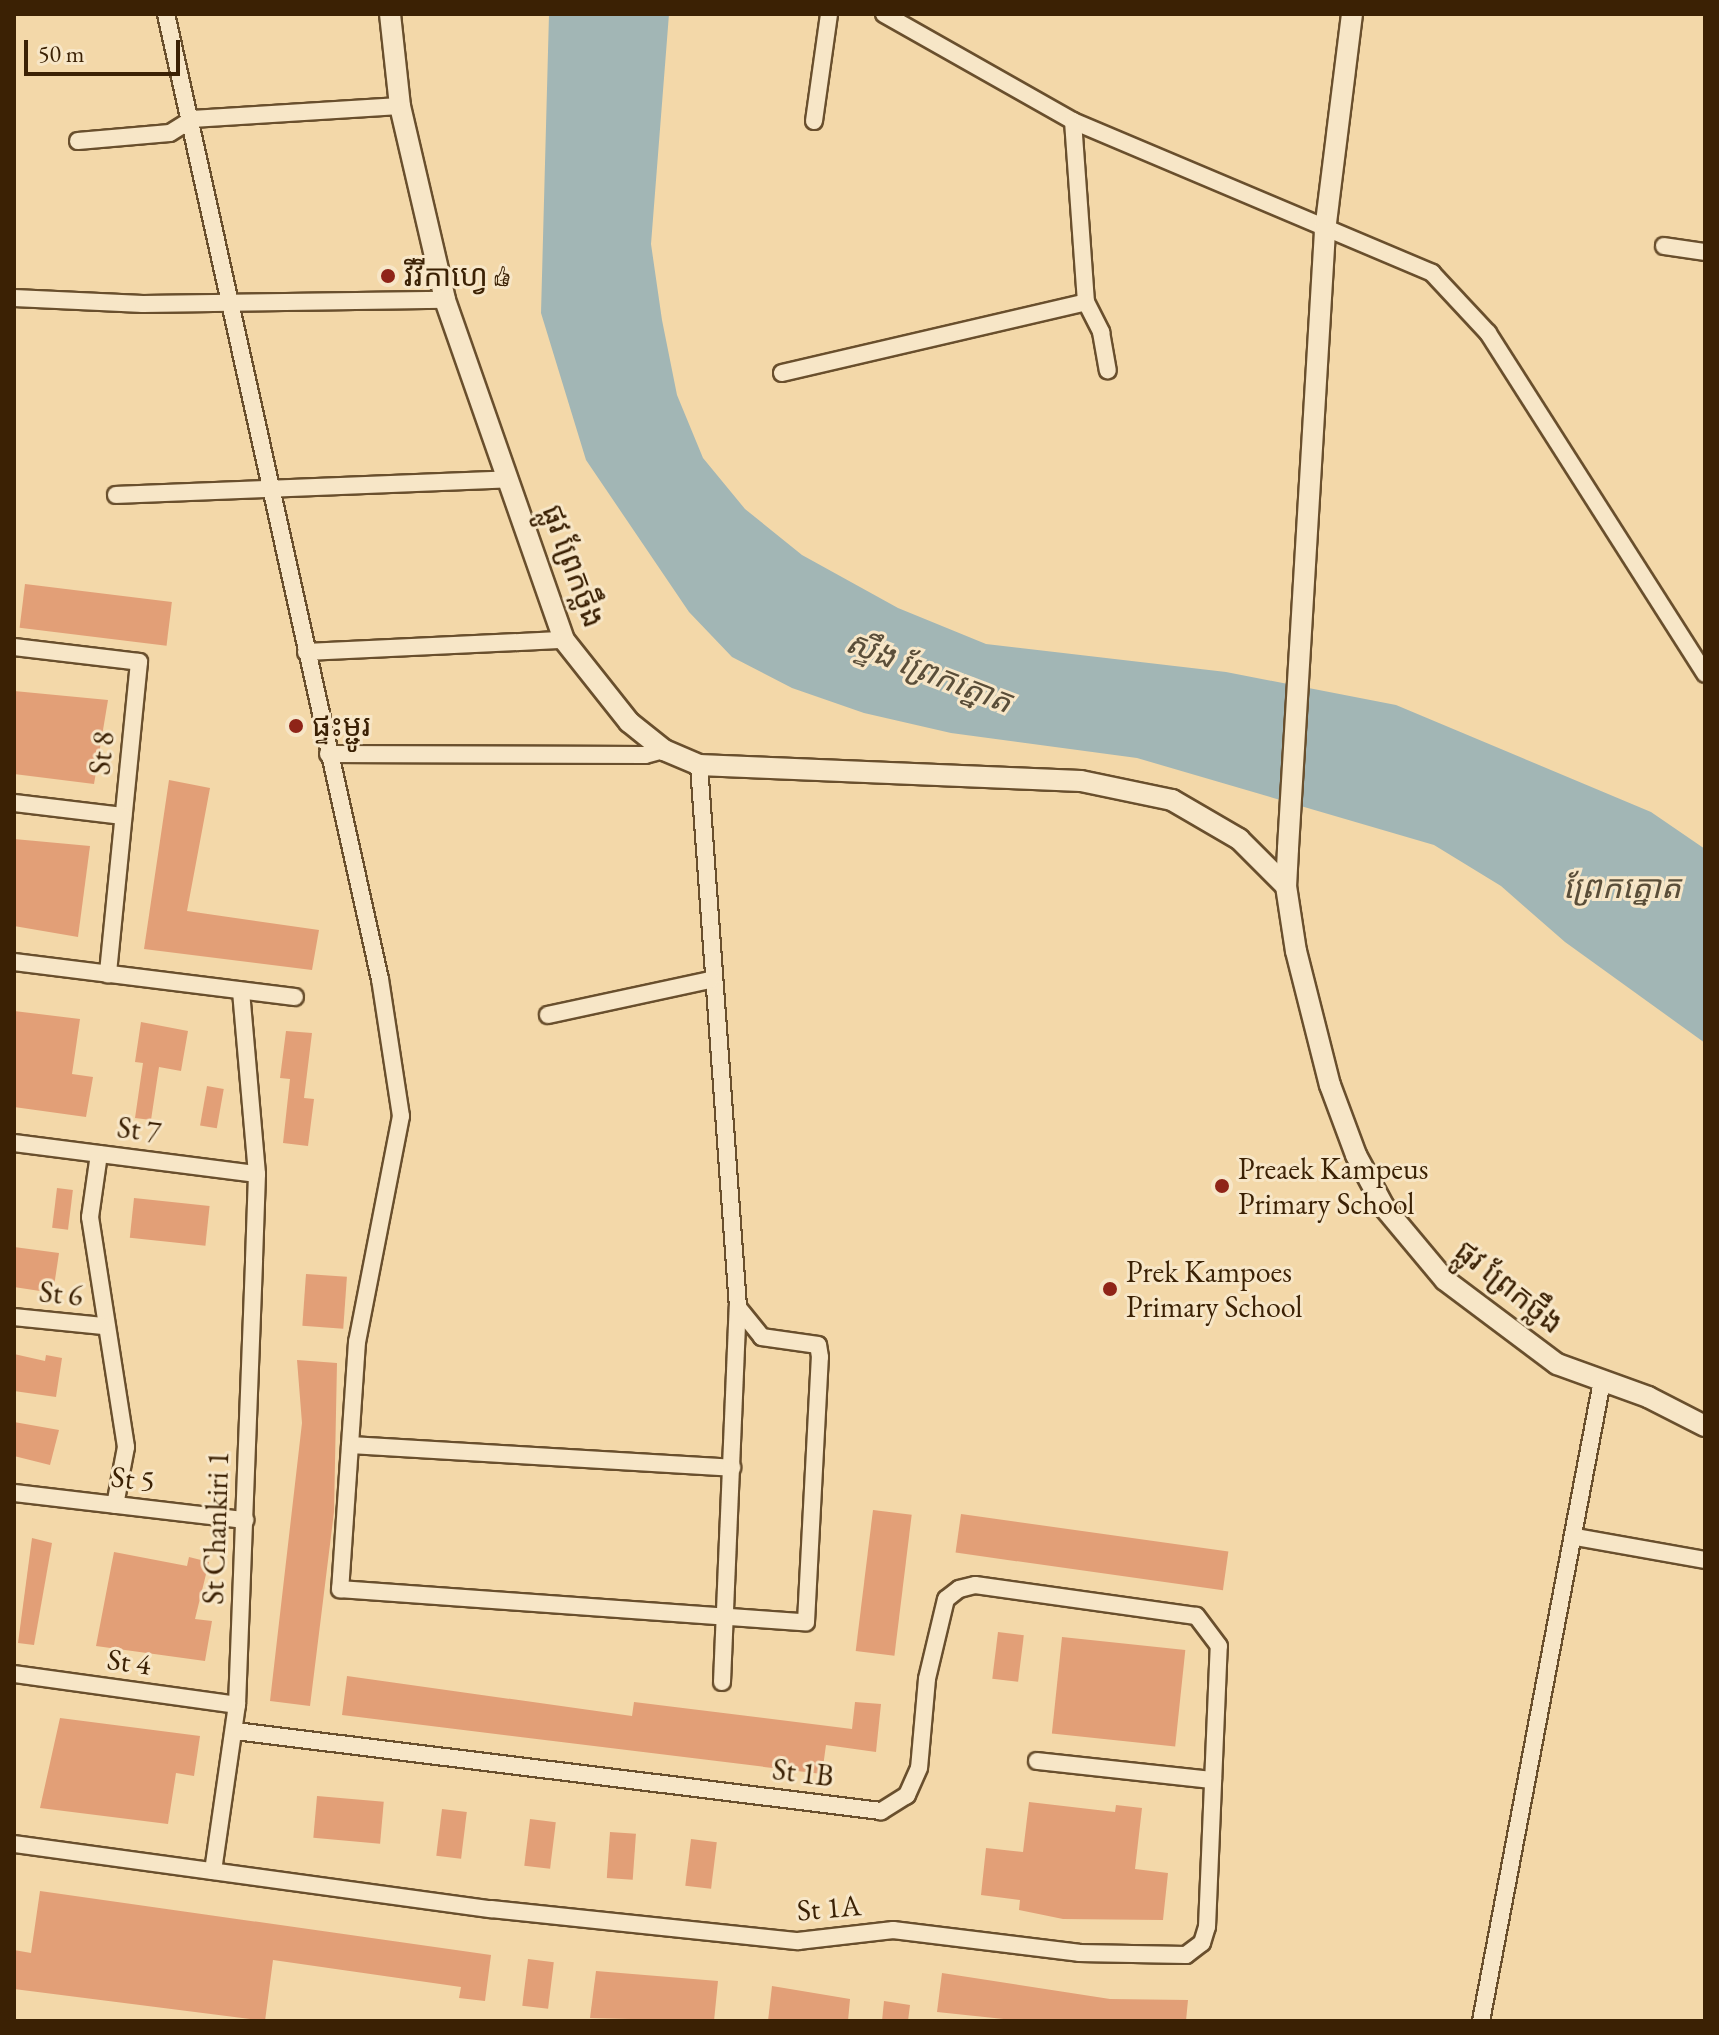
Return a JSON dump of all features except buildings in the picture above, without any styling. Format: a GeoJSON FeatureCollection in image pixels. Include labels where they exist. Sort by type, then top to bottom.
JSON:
{"type":"FeatureCollection","features":[{"type":"Feature","properties":{"kind":"street"},"geometry":{"type":"LineString","coordinates":[[166,14],[192,119],[227,301],[380,979],[401,1116],[357,1342],[340,1589],[806,1622],[820,1357],[818,1345],[762,1337],[738,1307]]}},
{"type":"Feature","properties":{"kind":"street","name":"ផ្លូវ ព្រែកថ្លឹង"},"geometry":{"type":"LineString","coordinates":[[390,14],[400,106],[445,300],[564,640],[629,722],[664,750],[699,765],[1081,781],[1172,800],[1239,839],[1286,886]]}},
{"type":"Feature","properties":{"kind":"street"},"geometry":{"type":"LineString","coordinates":[[814,121],[829,14]]}},
{"type":"Feature","properties":{"kind":"street"},"geometry":{"type":"LineString","coordinates":[[884,14],[1073,121],[1325,231],[1432,273],[1488,333],[1705,674]]}},
{"type":"Feature","properties":{"kind":"street","name":"ផ្លូវ ព្រែកថ្លឹង"},"geometry":{"type":"LineString","coordinates":[[1352,14],[1325,231],[1307,602],[1286,886],[1330,1085],[1384,1207],[1445,1280],[1557,1364],[1705,1426]]}},
{"type":"Feature","properties":{"kind":"street"},"geometry":{"type":"LineString","coordinates":[[78,141],[170,133],[192,119],[400,106]]}},
{"type":"Feature","properties":{"kind":"street"},"geometry":{"type":"LineString","coordinates":[[1073,121],[1086,302],[1101,332],[1108,370]]}},
{"type":"Feature","properties":{"kind":"street"},"geometry":{"type":"LineString","coordinates":[[1664,246],[1705,252]]}},
{"type":"Feature","properties":{"kind":"street"},"geometry":{"type":"LineString","coordinates":[[14,298],[445,300]]}},
{"type":"Feature","properties":{"kind":"street"},"geometry":{"type":"LineString","coordinates":[[782,373],[1086,302]]}},
{"type":"Feature","properties":{"kind":"street"},"geometry":{"type":"LineString","coordinates":[[116,495],[509,479]]}},
{"type":"Feature","properties":{"kind":"street"},"geometry":{"type":"LineString","coordinates":[[306,652],[564,640]]}},
{"type":"Feature","properties":{"kind":"street","name":"St 8"},"geometry":{"type":"LineString","coordinates":[[14,647],[139,662],[108,974]]}},
{"type":"Feature","properties":{"kind":"street"},"geometry":{"type":"LineString","coordinates":[[328,754],[645,755],[664,750]]}},
{"type":"Feature","properties":{"kind":"street"},"geometry":{"type":"LineString","coordinates":[[699,765],[710,980],[738,1307],[722,1682]]}},
{"type":"Feature","properties":{"kind":"street"},"geometry":{"type":"LineString","coordinates":[[14,803],[123,816]]}},
{"type":"Feature","properties":{"kind":"street"},"geometry":{"type":"LineString","coordinates":[[14,962],[295,997]]}},
{"type":"Feature","properties":{"kind":"street"},"geometry":{"type":"LineString","coordinates":[[548,1015],[710,980]]}},
{"type":"Feature","properties":{"kind":"street","name":"St Chankiri 1"},"geometry":{"type":"LineString","coordinates":[[213,1871],[237,1705],[257,1174],[241,991]]}},
{"type":"Feature","properties":{"kind":"street","name":"St 7"},"geometry":{"type":"LineString","coordinates":[[14,1143],[257,1174]]}},
{"type":"Feature","properties":{"kind":"street"},"geometry":{"type":"LineString","coordinates":[[99,1154],[90,1217],[103,1326],[126,1447],[115,1505]]}},
{"type":"Feature","properties":{"kind":"street","name":"St 6"},"geometry":{"type":"LineString","coordinates":[[14,1317],[103,1326]]}},
{"type":"Feature","properties":{"kind":"street"},"geometry":{"type":"LineString","coordinates":[[1481,2021],[1576,1537],[1602,1381]]}},
{"type":"Feature","properties":{"kind":"street"},"geometry":{"type":"LineString","coordinates":[[350,1445],[732,1468]]}},
{"type":"Feature","properties":{"kind":"street","name":"St 5"},"geometry":{"type":"LineString","coordinates":[[14,1493],[245,1520]]}},
{"type":"Feature","properties":{"kind":"street"},"geometry":{"type":"LineString","coordinates":[[1576,1537],[1705,1560]]}},
{"type":"Feature","properties":{"kind":"street","name":"St 1B"},"geometry":{"type":"LineString","coordinates":[[235,1731],[881,1811],[907,1795],[919,1768],[927,1679],[946,1599],[959,1589],[975,1585],[1196,1616]]}},
{"type":"Feature","properties":{"kind":"street","name":"St 1A"},"geometry":{"type":"LineString","coordinates":[[213,1871],[798,1941],[893,1930],[1079,1953],[1186,1955],[1202,1943],[1207,1927],[1219,1646],[1196,1616]]}},
{"type":"Feature","properties":{"kind":"street","name":"St 4"},"geometry":{"type":"LineString","coordinates":[[14,1674],[237,1705]]}},
{"type":"Feature","properties":{"kind":"street"},"geometry":{"type":"LineString","coordinates":[[1037,1761],[1213,1780]]}},
{"type":"Feature","properties":{"kind":"street"},"geometry":{"type":"LineString","coordinates":[[15,1845],[213,1871]]}},
{"type":"Feature","properties":{"kind":"water","name":"ព្រែកត្នោត"},"geometry":{"type":"Polygon","coordinates":[[[549,14],[669,14],[651,244],[662,320],[677,395],[703,458],[745,509],[802,555],[898,608],[986,644],[1226,672],[1396,705],[1651,812],[1705,849],[1705,1043],[1565,942],[1501,886],[1434,845],[1137,758],[951,733],[864,713],[792,688],[732,657],[689,612],[586,460],[541,313],[549,14]]]}},
{"type":"Feature","properties":{"kind":"place","name":"វីវីកាហ្វេ 👍"},"geometry":{"type":"Point","coordinates":[388,276]}},
{"type":"Feature","properties":{"kind":"place","name":"ផ្ទះម្ជូរ"},"geometry":{"type":"Point","coordinates":[296,726]}},
{"type":"Feature","properties":{"kind":"place","name":"Preaek Kampeus Primary School"},"geometry":{"type":"Point","coordinates":[1222,1186]}},
{"type":"Feature","properties":{"kind":"place","name":"Prek Kampoes Primary School"},"geometry":{"type":"Point","coordinates":[1110,1289]}},
{"type":"Feature","properties":{"kind":"water label","name":"ស្ទឹង ព្រែកត្នោត"},"geometry":{"type":"Point","coordinates":[929,672]}}]}
